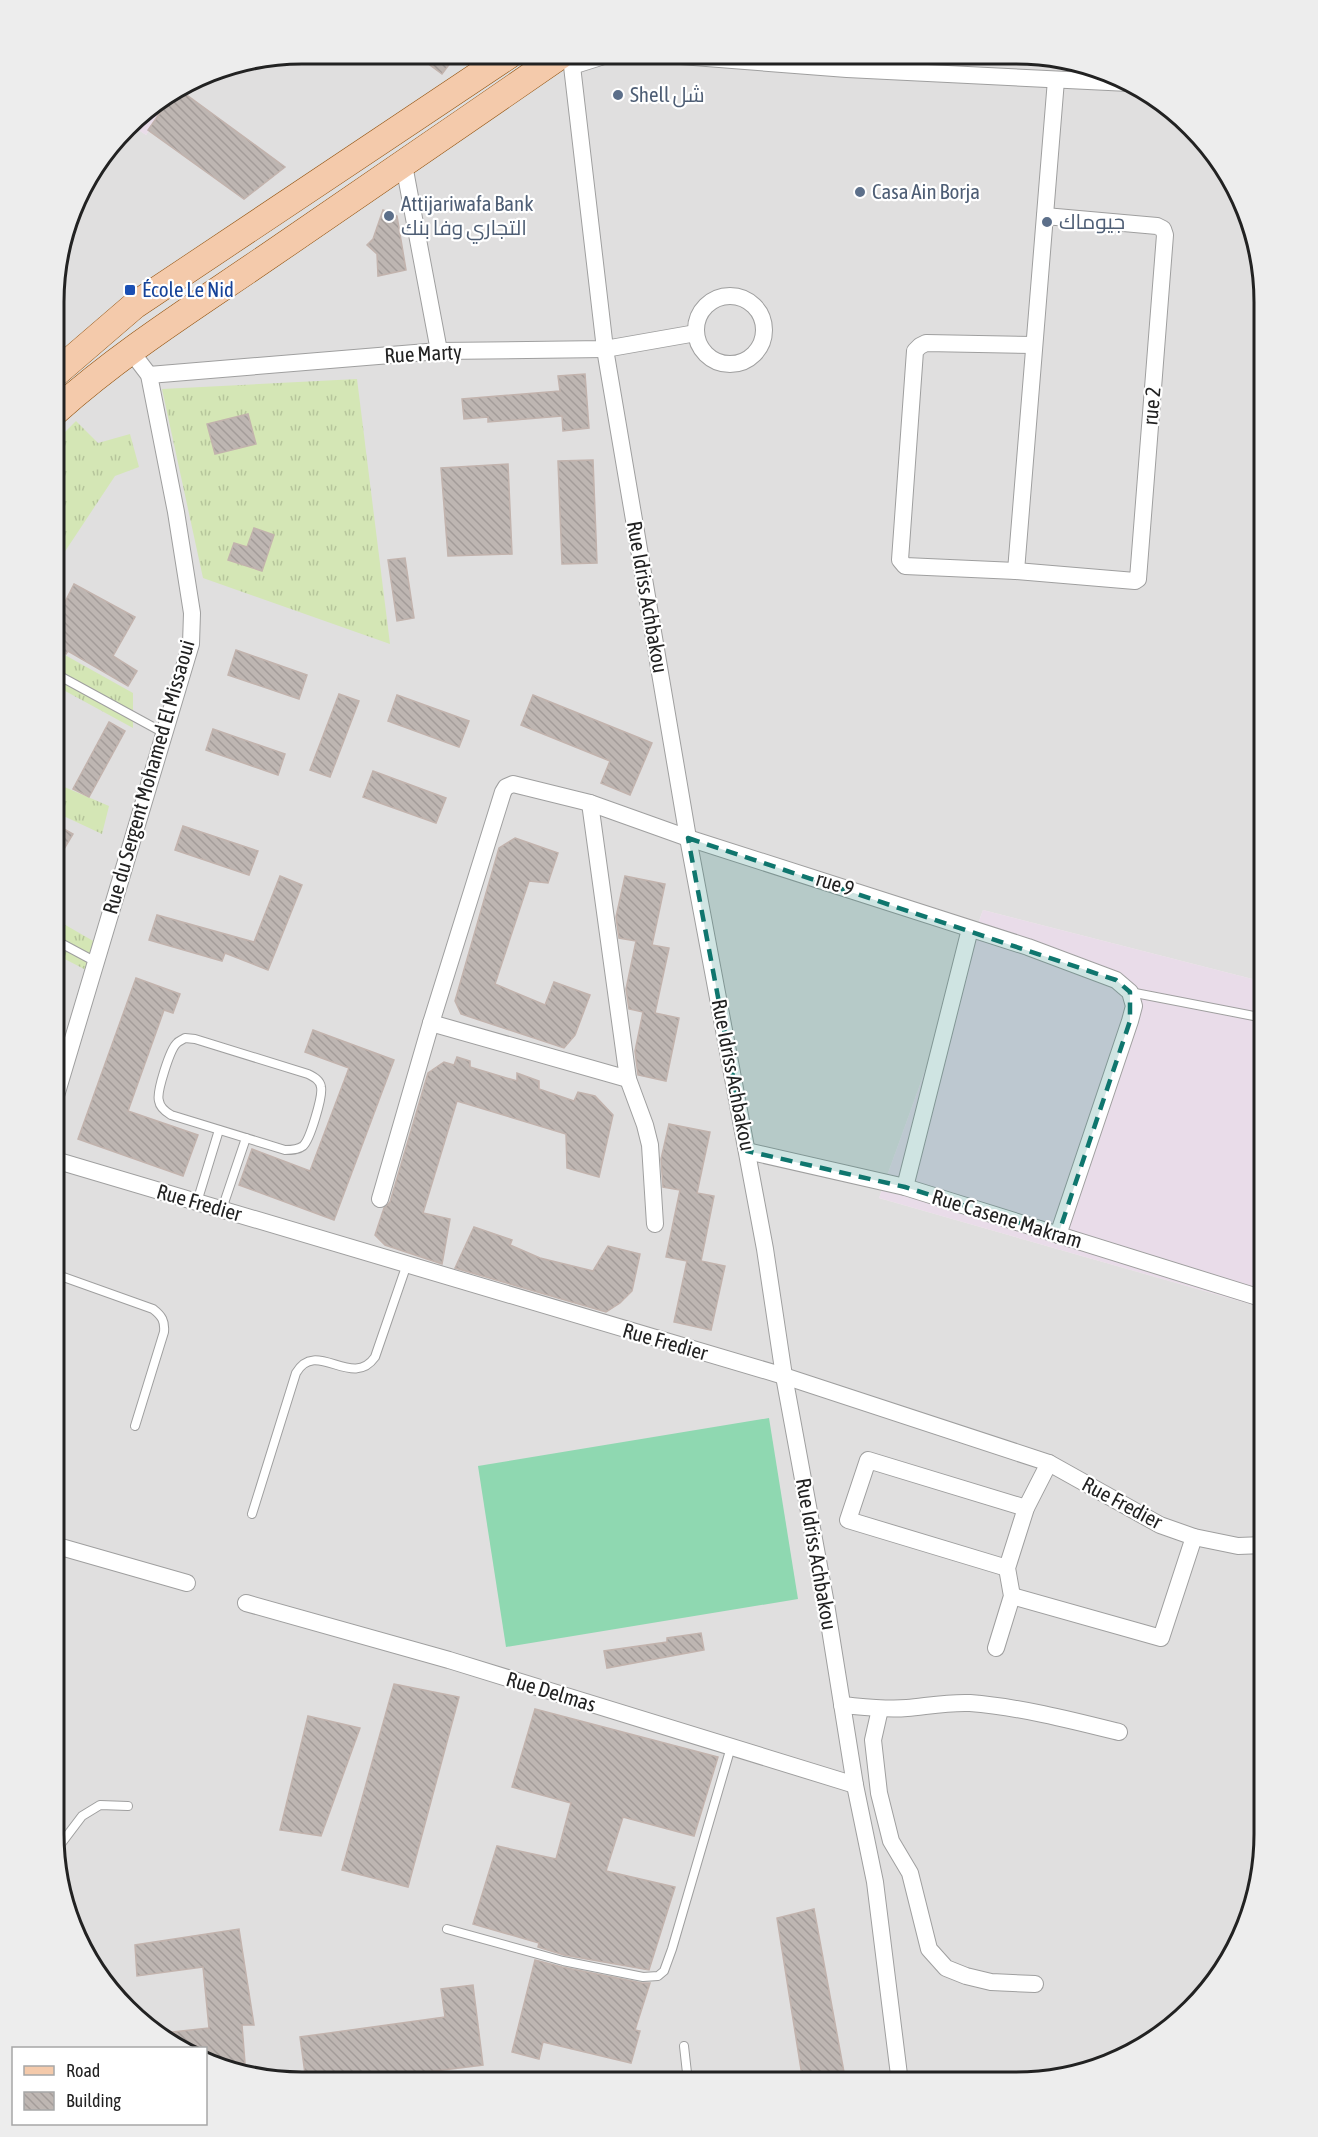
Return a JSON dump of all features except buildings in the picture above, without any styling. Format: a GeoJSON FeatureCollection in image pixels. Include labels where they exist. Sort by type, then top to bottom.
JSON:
{"type":"FeatureCollection","features":[{"type":"Feature","properties":{"kind":"main road"},"geometry":{"type":"LineString","coordinates":[[64,366],[135,305],[487,64]]}},
{"type":"Feature","properties":{"kind":"main road"},"geometry":{"type":"LineString","coordinates":[[64,404],[130,350],[527,79],[556,64]]}},
{"type":"Feature","properties":{"kind":"street"},"geometry":{"type":"LineString","coordinates":[[507,64],[527,79]]}},
{"type":"Feature","properties":{"kind":"street","name":"Rue Idriss Achbakou"},"geometry":{"type":"LineString","coordinates":[[568,64],[605,349],[688,838],[765,1249],[784,1376],[855,1785],[876,1882],[899,2072]]}},
{"type":"Feature","properties":{"kind":"street"},"geometry":{"type":"LineString","coordinates":[[786,64],[1104,82]]}},
{"type":"Feature","properties":{"kind":"street"},"geometry":{"type":"LineString","coordinates":[[1034,345],[926,344],[920,345],[915,351],[901,548],[901,564],[904,566],[1016,571],[1056,80]]}},
{"type":"Feature","properties":{"kind":"street"},"geometry":{"type":"LineString","coordinates":[[404,165],[439,351]]}},
{"type":"Feature","properties":{"kind":"street","name":"rue 2"},"geometry":{"type":"LineString","coordinates":[[1016,571],[1138,579],[1165,235],[1163,229],[1157,226],[1046,216]]}},
{"type":"Feature","properties":{"kind":"street"},"geometry":{"type":"LineString","coordinates":[[724,295],[737,295],[749,300],[758,308],[764,320],[765,333],[762,345],[754,355],[743,362],[730,364],[718,362],[707,355],[699,345],[696,333],[697,320],[703,309],[712,300],[724,295]]}},
{"type":"Feature","properties":{"kind":"street","name":"Rue Marty"},"geometry":{"type":"LineString","coordinates":[[149,375],[439,351],[605,349],[696,333]]}},
{"type":"Feature","properties":{"kind":"street","name":"Rue du Sergent Mohamed El Missaoui"},"geometry":{"type":"LineString","coordinates":[[64,1069],[191,644],[192,613],[176,512],[149,375],[130,350]]}},
{"type":"Feature","properties":{"kind":"street","name":"rue 9"},"geometry":{"type":"LineString","coordinates":[[431,1023],[503,792],[506,787],[513,784],[590,803],[688,838],[970,929],[1116,980],[1130,992]]}},
{"type":"Feature","properties":{"kind":"street"},"geometry":{"type":"LineString","coordinates":[[590,803],[628,1078],[650,1145],[655,1224]]}},
{"type":"Feature","properties":{"kind":"street"},"geometry":{"type":"LineString","coordinates":[[905,1187],[970,929]]}},
{"type":"Feature","properties":{"kind":"street"},"geometry":{"type":"LineString","coordinates":[[1059,1235],[1130,1021],[1134,1006],[1130,992]]}},
{"type":"Feature","properties":{"kind":"street"},"geometry":{"type":"LineString","coordinates":[[380,1200],[431,1023],[628,1078]]}},
{"type":"Feature","properties":{"kind":"street","name":"Rue Casene Makram"},"geometry":{"type":"LineString","coordinates":[[747,1151],[905,1187],[1059,1235],[1254,1291]]}},
{"type":"Feature","properties":{"kind":"street","name":"Rue Fredier"},"geometry":{"type":"LineString","coordinates":[[64,1163],[784,1376],[1049,1463],[1160,1525],[1194,1537],[1238,1546],[1254,1545]]}},
{"type":"Feature","properties":{"kind":"street"},"geometry":{"type":"LineString","coordinates":[[1007,1568],[848,1520],[868,1460],[1026,1508]]}},
{"type":"Feature","properties":{"kind":"street"},"geometry":{"type":"LineString","coordinates":[[996,1648],[1012,1596],[1007,1568],[1026,1508],[1049,1463]]}},
{"type":"Feature","properties":{"kind":"street"},"geometry":{"type":"LineString","coordinates":[[1012,1596],[1161,1638],[1194,1537]]}},
{"type":"Feature","properties":{"kind":"street"},"geometry":{"type":"LineString","coordinates":[[64,1548],[187,1583]]}},
{"type":"Feature","properties":{"kind":"street","name":"Rue Delmas"},"geometry":{"type":"LineString","coordinates":[[246,1603],[449,1660],[855,1785]]}},
{"type":"Feature","properties":{"kind":"street"},"geometry":{"type":"LineString","coordinates":[[842,1705],[880,1709],[938,1703],[970,1703],[1069,1719],[1119,1732]]}},
{"type":"Feature","properties":{"kind":"street"},"geometry":{"type":"LineString","coordinates":[[880,1709],[873,1740],[879,1793],[891,1841],[910,1873],[930,1949],[946,1968],[966,1976],[991,1982],[1035,1984]]}},
{"type":"Feature","properties":{"kind":"lane"},"geometry":{"type":"LineString","coordinates":[[64,678],[164,733]]}},
{"type":"Feature","properties":{"kind":"lane"},"geometry":{"type":"LineString","coordinates":[[64,945],[96,962]]}},
{"type":"Feature","properties":{"kind":"lane"},"geometry":{"type":"LineString","coordinates":[[1130,992],[1254,1016]]}},
{"type":"Feature","properties":{"kind":"lane"},"geometry":{"type":"LineString","coordinates":[[185,1038],[206,1042],[309,1074],[317,1079],[321,1087],[321,1097],[308,1137],[303,1146],[294,1150],[285,1150],[219,1130],[171,1115],[163,1110],[158,1101],[171,1051],[185,1038]]}},
{"type":"Feature","properties":{"kind":"lane"},"geometry":{"type":"LineString","coordinates":[[197,1202],[219,1130]]}},
{"type":"Feature","properties":{"kind":"lane"},"geometry":{"type":"LineString","coordinates":[[222,1209],[246,1138]]}},
{"type":"Feature","properties":{"kind":"lane"},"geometry":{"type":"LineString","coordinates":[[252,1514],[300,1365],[309,1360],[318,1360],[352,1369],[362,1369],[370,1364],[375,1357],[407,1263]]}},
{"type":"Feature","properties":{"kind":"lane"},"geometry":{"type":"LineString","coordinates":[[64,1277],[153,1309],[161,1315],[165,1323],[135,1426]]}},
{"type":"Feature","properties":{"kind":"lane"},"geometry":{"type":"LineString","coordinates":[[447,1929],[563,1961],[644,1977],[658,1976],[664,1971],[672,1949],[731,1747]]}},
{"type":"Feature","properties":{"kind":"lane"},"geometry":{"type":"LineString","coordinates":[[64,1839],[82,1816],[100,1805],[128,1806]]}},
{"type":"Feature","properties":{"kind":"lane"},"geometry":{"type":"LineString","coordinates":[[684,2046],[687,2072]]}},
{"type":"Feature","properties":{"kind":"highlighted area"},"geometry":{"type":"Polygon","coordinates":[[[688,838],[1116,980],[1130,992],[1130,1021],[1058,1235],[905,1187],[747,1151],[688,838]]]}},
{"type":"Feature","properties":{"kind":"shaded area"},"geometry":{"type":"Polygon","coordinates":[[[1016,64],[1062,69],[1092,77],[1135,96],[1184,134],[1222,183],[1241,226],[1249,256],[1254,302],[1254,979],[983,910],[879,1198],[1254,1305],[1254,1835],[1249,1881],[1235,1926],[1213,1967],[1184,2003],[1135,2041],[1092,2060],[1062,2068],[1031,2072],[287,2072],[256,2068],[226,2060],[207,2052],[207,2047],[195,2047],[183,2041],[134,2003],[96,1954],[77,1911],[69,1881],[64,1835],[64,302],[69,256],[77,226],[89,197],[105,170],[134,134],[139,130],[146,135],[161,112],[197,89],[226,77],[256,69],[287,65],[1016,64]]]}},
{"type":"Feature","properties":{"kind":"shaded area"},"geometry":{"type":"Polygon","coordinates":[[[161,112],[146,135],[139,130],[161,112]]]}},
{"type":"Feature","properties":{"kind":"shaded area"},"geometry":{"type":"Polygon","coordinates":[[[983,910],[1254,979],[1254,1305],[879,1198],[983,910]]]}},
{"type":"Feature","properties":{"kind":"green space"},"geometry":{"type":"Polygon","coordinates":[[[357,379],[390,644],[203,578],[162,389],[357,379]]]}},
{"type":"Feature","properties":{"kind":"green space"},"geometry":{"type":"Polygon","coordinates":[[[76,421],[98,443],[130,434],[139,467],[115,476],[64,553],[64,433],[76,421]]]}},
{"type":"Feature","properties":{"kind":"green space"},"geometry":{"type":"Polygon","coordinates":[[[64,654],[133,693],[133,728],[64,690],[64,654]]]}},
{"type":"Feature","properties":{"kind":"green space"},"geometry":{"type":"Polygon","coordinates":[[[64,787],[109,806],[102,834],[64,816],[64,787]]]}},
{"type":"Feature","properties":{"kind":"green space"},"geometry":{"type":"Polygon","coordinates":[[[64,924],[95,942],[86,970],[64,959],[64,924]]]}},
{"type":"Feature","properties":{"kind":"green space"},"geometry":{"type":"Polygon","coordinates":[[[769,1418],[798,1599],[506,1647],[478,1466],[769,1418]]]}},
{"type":"Feature","properties":{"kind":"place","name":"Shell شل"},"geometry":{"type":"Point","coordinates":[618,95]}},
{"type":"Feature","properties":{"kind":"place","name":"Casa Ain Borja"},"geometry":{"type":"Point","coordinates":[860,192]}},
{"type":"Feature","properties":{"kind":"place","name":"Attijariwafa Bank التجاري وفا بنك"},"geometry":{"type":"Point","coordinates":[389,216]}},
{"type":"Feature","properties":{"kind":"place","name":"جيوماك"},"geometry":{"type":"Point","coordinates":[1047,222]}},
{"type":"Feature","properties":{"kind":"place","name":"École Le Nid"},"geometry":{"type":"Point","coordinates":[130,290]}}]}
